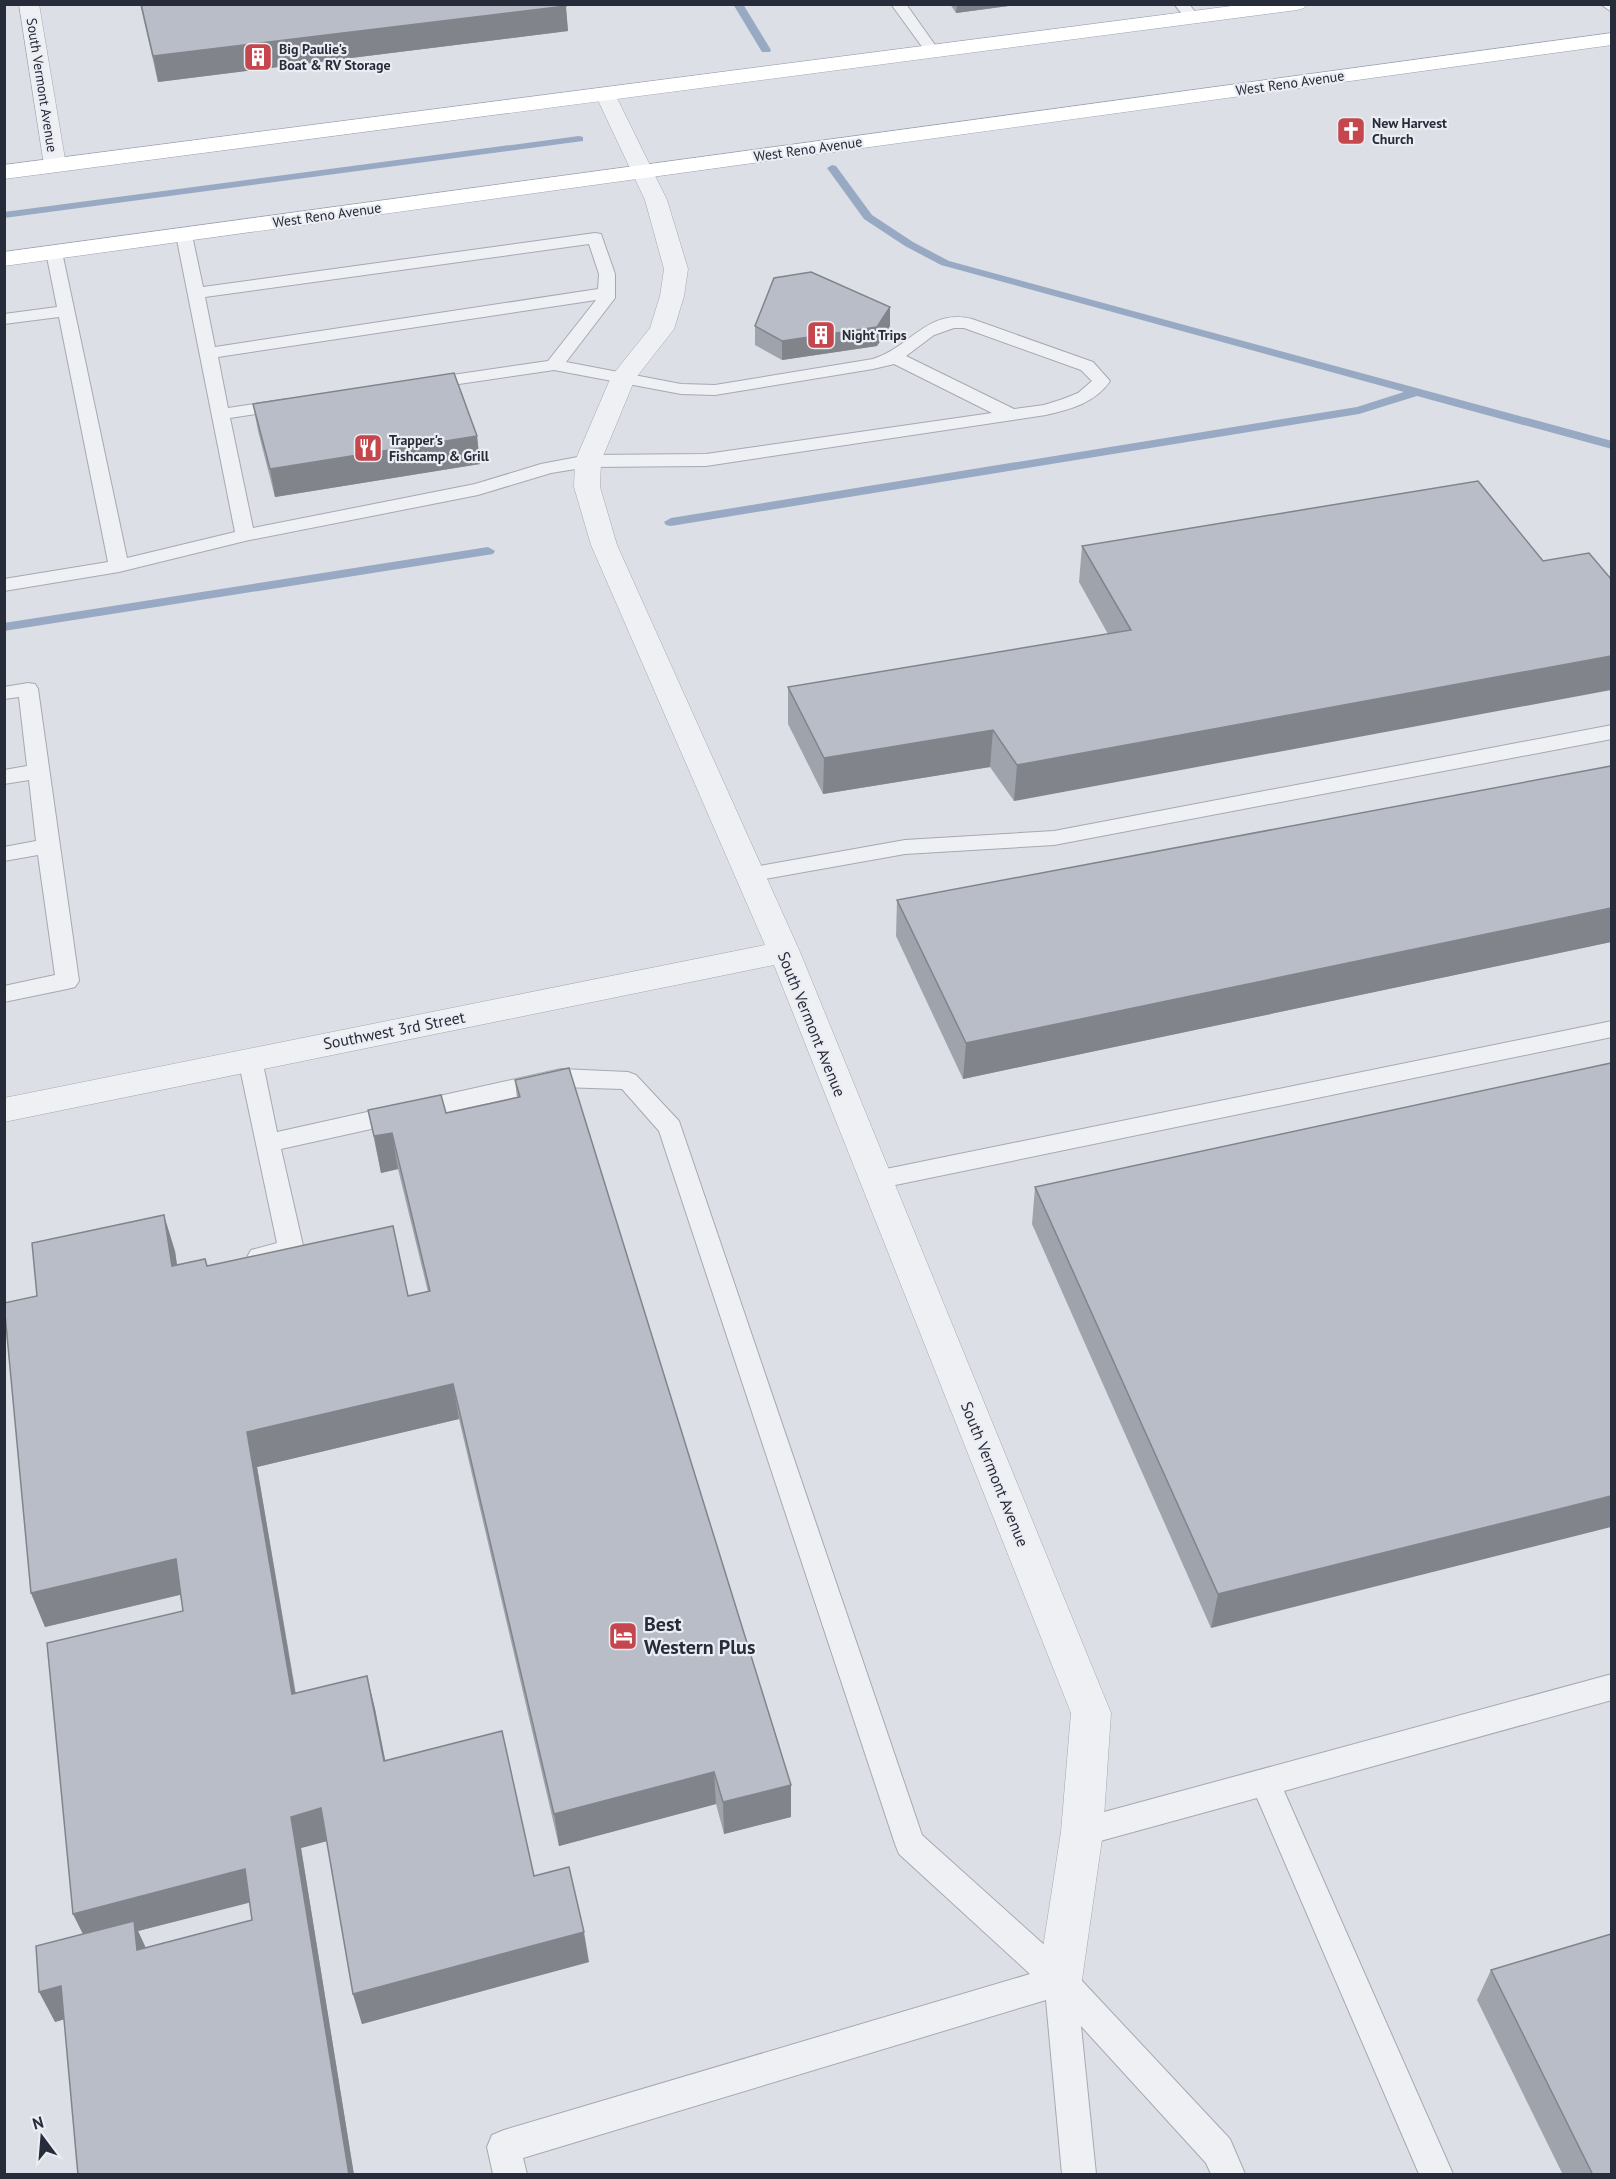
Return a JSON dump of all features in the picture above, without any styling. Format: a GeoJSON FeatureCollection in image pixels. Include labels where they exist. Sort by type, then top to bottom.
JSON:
{"type":"FeatureCollection","features":[{"type":"Feature","properties":{"kind":"main road"},"geometry":{"type":"LineString","coordinates":[[4,172],[933,52],[1187,11],[1297,4]]}},
{"type":"Feature","properties":{"kind":"main road","name":"West Reno Avenue"},"geometry":{"type":"LineString","coordinates":[[4,259],[1611,39]]}},
{"type":"Feature","properties":{"kind":"street","name":"South Vermont Avenue"},"geometry":{"type":"LineString","coordinates":[[29,4],[55,165]]}},
{"type":"Feature","properties":{"kind":"street","name":"South Vermont Avenue"},"geometry":{"type":"LineString","coordinates":[[605,94],[656,200],[676,269],[672,296],[662,329],[623,377],[588,461],[587,487],[604,545],[784,952],[1091,1713],[1082,1832],[1060,1980]]}},
{"type":"Feature","properties":{"kind":"street","name":"Southwest 3rd Street"},"geometry":{"type":"LineString","coordinates":[[4,1110],[784,952]]}},
{"type":"Feature","properties":{"kind":"lane"},"geometry":{"type":"LineString","coordinates":[[898,4],[933,52]]}},
{"type":"Feature","properties":{"kind":"lane"},"geometry":{"type":"LineString","coordinates":[[1607,4],[1611,8]]}},
{"type":"Feature","properties":{"kind":"lane"},"geometry":{"type":"LineString","coordinates":[[184,235],[245,535]]}},
{"type":"Feature","properties":{"kind":"lane"},"geometry":{"type":"LineString","coordinates":[[196,293],[595,238],[607,274],[606,298],[554,365]]}},
{"type":"Feature","properties":{"kind":"lane"},"geometry":{"type":"LineString","coordinates":[[54,252],[119,566]]}},
{"type":"Feature","properties":{"kind":"lane"},"geometry":{"type":"LineString","coordinates":[[208,353],[606,293]]}},
{"type":"Feature","properties":{"kind":"lane"},"geometry":{"type":"LineString","coordinates":[[4,320],[65,311]]}},
{"type":"Feature","properties":{"kind":"lane"},"geometry":{"type":"LineString","coordinates":[[4,585],[119,566],[245,535],[478,489],[548,468],[588,461],[706,460],[1046,410],[1074,402],[1098,387],[1101,381],[1087,366],[966,323],[953,321],[940,323],[894,357],[850,370],[715,390],[681,389],[554,365],[405,387]]}},
{"type":"Feature","properties":{"kind":"lane"},"geometry":{"type":"LineString","coordinates":[[894,357],[1011,415]]}},
{"type":"Feature","properties":{"kind":"lane"},"geometry":{"type":"LineString","coordinates":[[221,414],[301,402]]}},
{"type":"Feature","properties":{"kind":"lane"},"geometry":{"type":"LineString","coordinates":[[4,693],[28,689],[67,981],[4,994]]}},
{"type":"Feature","properties":{"kind":"lane"},"geometry":{"type":"LineString","coordinates":[[748,875],[905,847],[1054,838],[1611,732]]}},
{"type":"Feature","properties":{"kind":"lane"},"geometry":{"type":"LineString","coordinates":[[4,777],[39,771]]}},
{"type":"Feature","properties":{"kind":"lane"},"geometry":{"type":"LineString","coordinates":[[4,854],[48,846]]}},
{"type":"Feature","properties":{"kind":"lane"},"geometry":{"type":"LineString","coordinates":[[876,1180],[1611,1029]]}},
{"type":"Feature","properties":{"kind":"lane"},"geometry":{"type":"LineString","coordinates":[[234,1262],[291,1250],[250,1059]]}},
{"type":"Feature","properties":{"kind":"lane"},"geometry":{"type":"LineString","coordinates":[[267,1143],[561,1078],[628,1081],[670,1127],[910,1844],[1060,1980],[1218,2151],[1227,2175]]}},
{"type":"Feature","properties":{"kind":"lane"},"geometry":{"type":"LineString","coordinates":[[1082,1832],[1611,1687]]}},
{"type":"Feature","properties":{"kind":"lane"},"geometry":{"type":"LineString","coordinates":[[1265,1782],[1436,2175]]}},
{"type":"Feature","properties":{"kind":"lane"},"geometry":{"type":"LineString","coordinates":[[510,2175],[504,2147],[1060,1980]]}},
{"type":"Feature","properties":{"kind":"lane"},"geometry":{"type":"LineString","coordinates":[[1060,1980],[1079,2175]]}},
{"type":"Feature","properties":{"kind":"building"},"geometry":{"type":"Polygon","coordinates":[[[141,4],[565,4],[566,6],[153,56],[141,4]]]}},
{"type":"Feature","properties":{"kind":"building","name":"Night Trips"},"geometry":{"type":"Polygon","coordinates":[[[811,272],[890,307],[877,327],[782,341],[755,326],[774,278],[811,272]]]}},
{"type":"Feature","properties":{"kind":"building"},"geometry":{"type":"Polygon","coordinates":[[[454,373],[477,436],[270,469],[253,404],[454,373]]]}},
{"type":"Feature","properties":{"kind":"building"},"geometry":{"type":"Polygon","coordinates":[[[1478,481],[1543,561],[1589,553],[1611,579],[1611,656],[1017,765],[993,730],[824,758],[788,687],[1131,630],[1082,546],[1478,481]]]}},
{"type":"Feature","properties":{"kind":"building"},"geometry":{"type":"Polygon","coordinates":[[[1611,766],[1611,908],[966,1043],[897,900],[1611,766]]]}},
{"type":"Feature","properties":{"kind":"building"},"geometry":{"type":"Polygon","coordinates":[[[1611,1063],[1611,1496],[1218,1594],[1035,1187],[1611,1063]]]}},
{"type":"Feature","properties":{"kind":"building","name":"Best Western Plus"},"geometry":{"type":"Polygon","coordinates":[[[569,1068],[791,1785],[723,1802],[714,1772],[554,1814],[453,1384],[247,1432],[292,1694],[367,1676],[384,1761],[502,1731],[534,1876],[569,1867],[584,1932],[353,1994],[321,1808],[291,1817],[349,2175],[78,2175],[61,1986],[39,1992],[36,1946],[134,1921],[137,1950],[252,1920],[245,1869],[73,1914],[47,1643],[183,1611],[176,1559],[31,1593],[4,1303],[37,1296],[32,1243],[164,1215],[172,1266],[205,1259],[207,1266],[393,1226],[408,1296],[430,1291],[392,1133],[374,1136],[368,1110],[441,1095],[446,1113],[520,1097],[515,1080],[569,1068]]]}},
{"type":"Feature","properties":{"kind":"building"},"geometry":{"type":"Polygon","coordinates":[[[1611,1934],[1611,2175],[1593,2175],[1491,1970],[1611,1934]]]}},
{"type":"Feature","properties":{"kind":"waterway"},"geometry":{"type":"LineString","coordinates":[[738,4],[766,50]]}},
{"type":"Feature","properties":{"kind":"waterway"},"geometry":{"type":"LineString","coordinates":[[4,215],[579,139]]}},
{"type":"Feature","properties":{"kind":"waterway"},"geometry":{"type":"LineString","coordinates":[[832,168],[868,217],[909,244],[945,263],[1612,445]]}},
{"type":"Feature","properties":{"kind":"waterway"},"geometry":{"type":"LineString","coordinates":[[671,522],[1359,410],[1416,392]]}},
{"type":"Feature","properties":{"kind":"waterway"},"geometry":{"type":"LineString","coordinates":[[4,627],[488,551]]}},
{"type":"Feature","properties":{"kind":"place","name":"Big Paulie's Boat & RV Storage"},"geometry":{"type":"Point","coordinates":[258,57]}},
{"type":"Feature","properties":{"kind":"place","name":"New Harvest Church"},"geometry":{"type":"Point","coordinates":[1351,131]}},
{"type":"Feature","properties":{"kind":"place","name":"Night Trips"},"geometry":{"type":"Point","coordinates":[821,335]}},
{"type":"Feature","properties":{"kind":"place","name":"Trapper's Fishcamp & Grill"},"geometry":{"type":"Point","coordinates":[368,448]}},
{"type":"Feature","properties":{"kind":"place","name":"Best Western Plus"},"geometry":{"type":"Point","coordinates":[623,1636]}}]}
